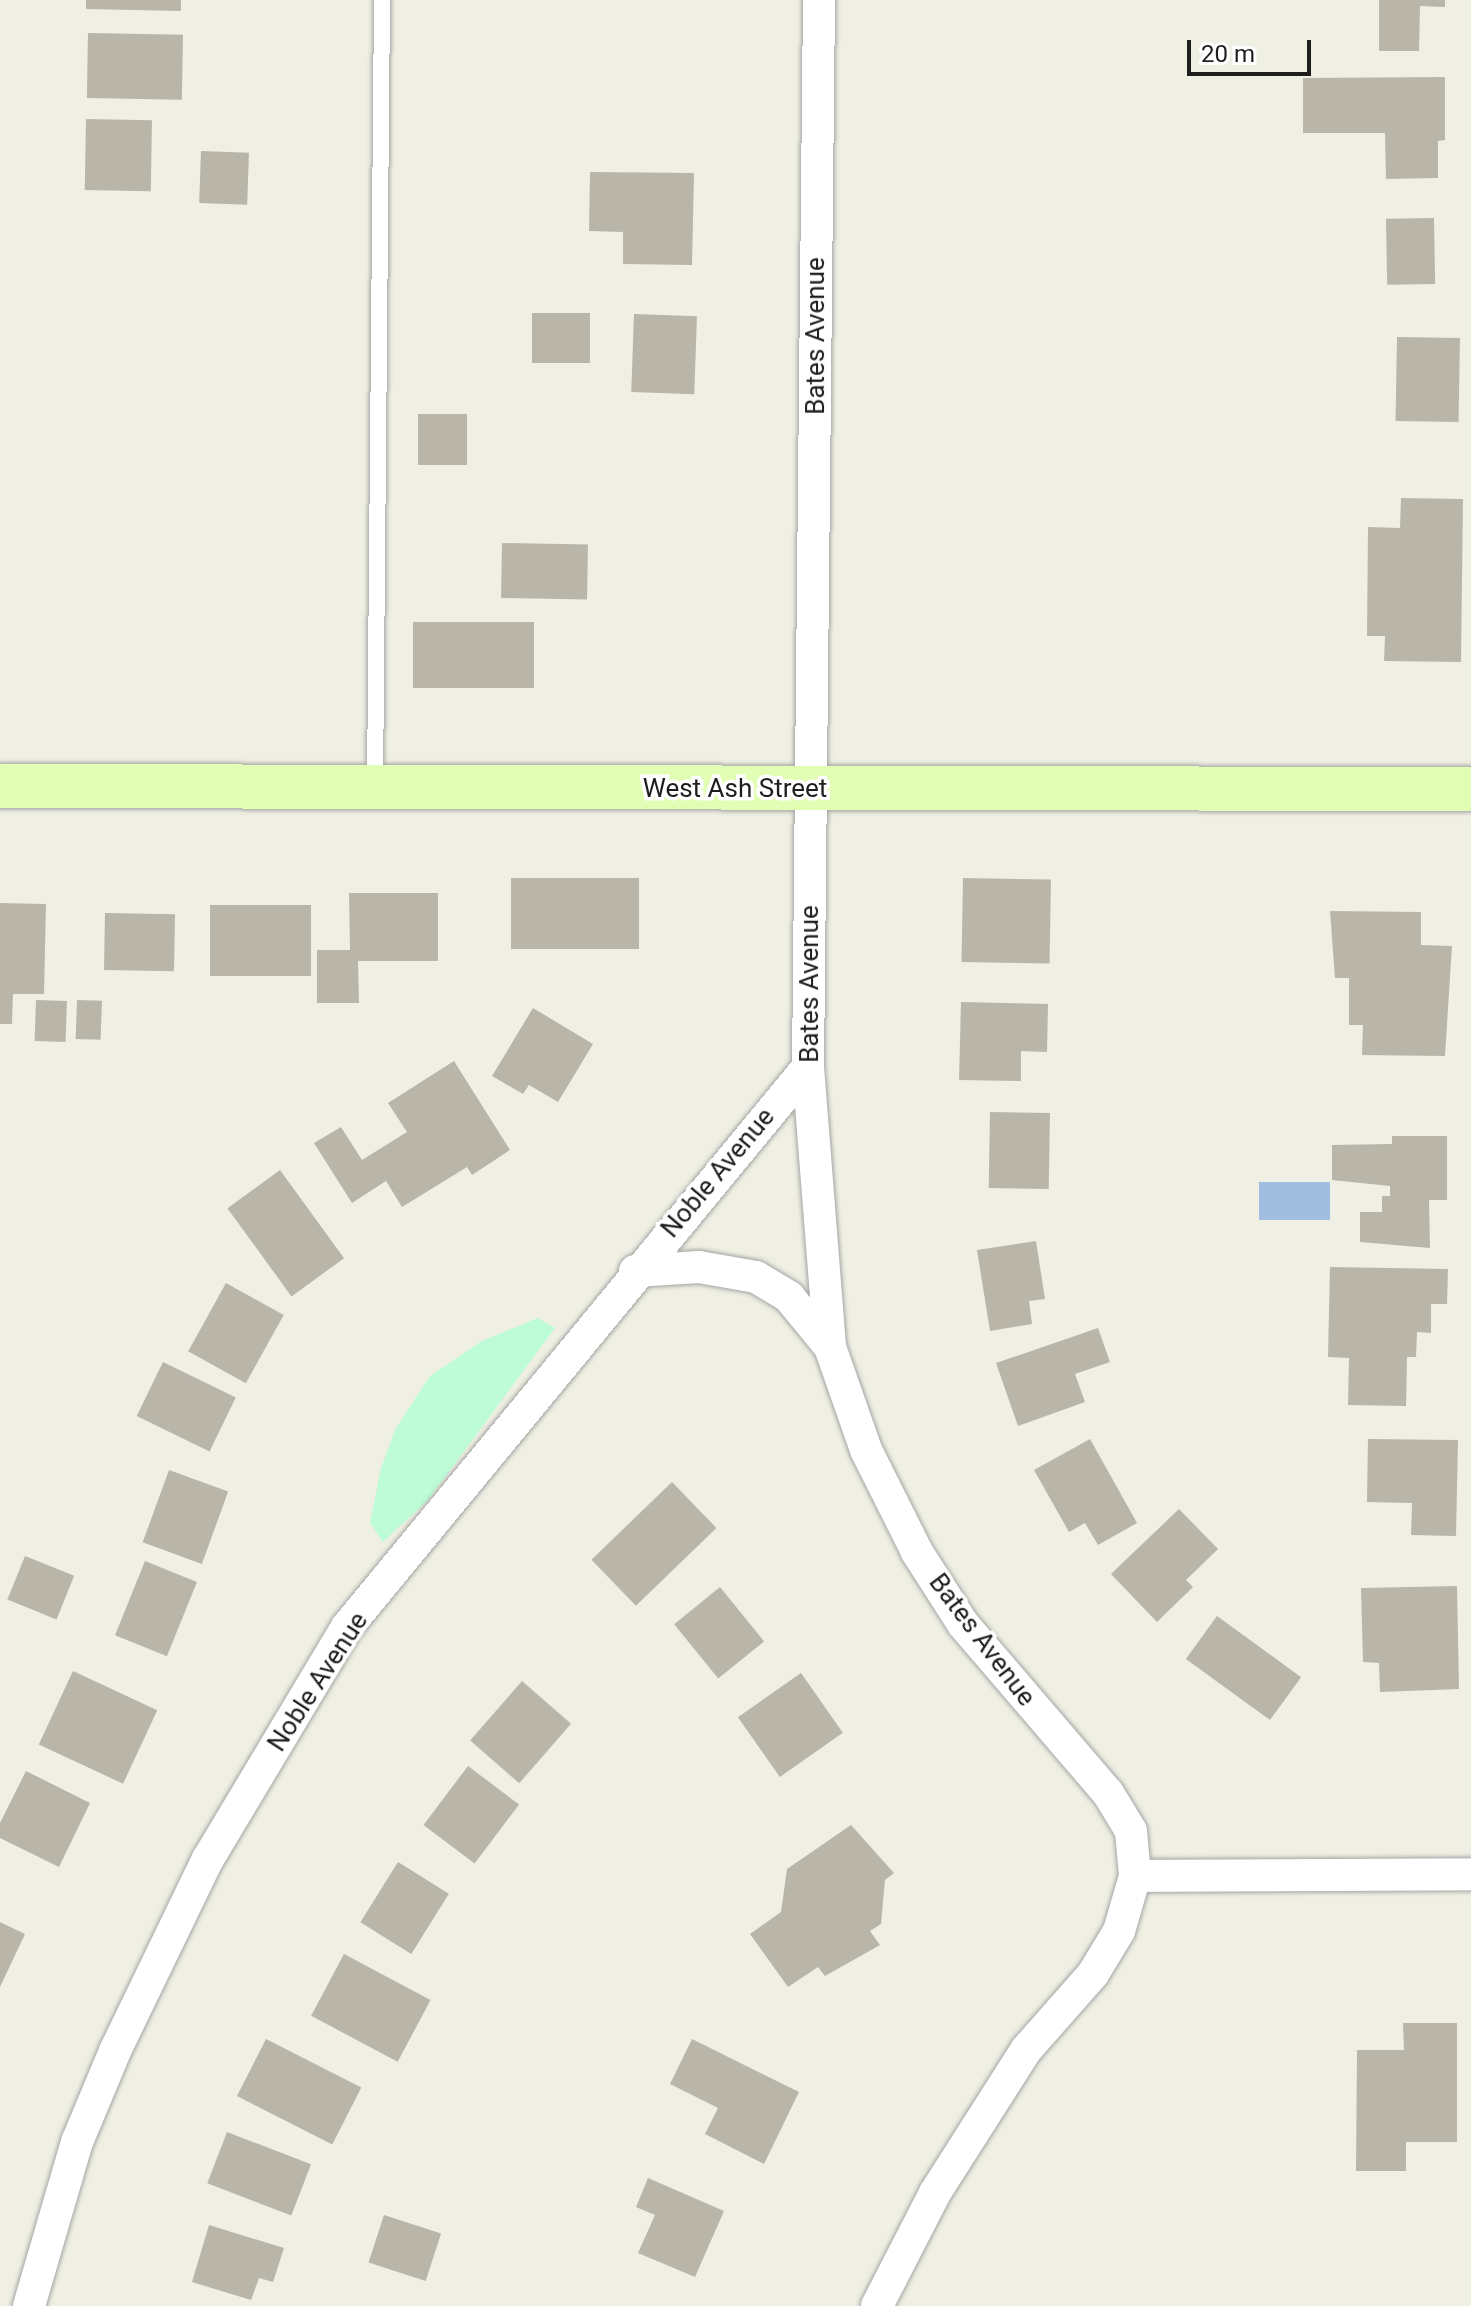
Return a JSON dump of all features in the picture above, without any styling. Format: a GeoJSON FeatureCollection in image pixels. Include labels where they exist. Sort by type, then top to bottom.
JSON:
{"type":"FeatureCollection","features":[{"type":"Feature","properties":{"kind":"street","name":"Bates Avenue"},"geometry":{"type":"LineString","coordinates":[[819,0],[808,1067],[830,1347],[866,1450],[917,1552],[963,1624],[1108,1793],[1131,1831],[1135,1876],[1119,1931],[1093,1974],[1026,2050],[935,2193],[877,2306]]}},
{"type":"Feature","properties":{"kind":"street","name":"West Ash Street"},"geometry":{"type":"LineString","coordinates":[[0,786],[1471,789]]}},
{"type":"Feature","properties":{"kind":"street","name":"Noble Avenue"},"geometry":{"type":"LineString","coordinates":[[29,2306],[77,2142],[208,1859],[347,1627],[635,1271],[808,1067]]}},
{"type":"Feature","properties":{"kind":"street"},"geometry":{"type":"LineString","coordinates":[[635,1271],[699,1267],[756,1277],[789,1297],[830,1347]]}},
{"type":"Feature","properties":{"kind":"street"},"geometry":{"type":"LineString","coordinates":[[1135,1876],[1471,1874]]}},
{"type":"Feature","properties":{"kind":"lane"},"geometry":{"type":"LineString","coordinates":[[375,789],[382,0]]}},
{"type":"Feature","properties":{"kind":"green space"},"geometry":{"type":"Polygon","coordinates":[[[538,1318],[555,1328],[429,1499],[383,1542],[370,1523],[381,1468],[396,1428],[430,1376],[482,1341],[538,1318]]]}},
{"type":"Feature","properties":{"kind":"water"},"geometry":{"type":"Polygon","coordinates":[[[1259,1182],[1330,1182],[1330,1220],[1259,1220],[1259,1182]]]}},
{"type":"Feature","properties":{"kind":"building"},"geometry":{"type":"Polygon","coordinates":[[[86,0],[181,0],[181,11],[86,9],[86,0]]]}},
{"type":"Feature","properties":{"kind":"building"},"geometry":{"type":"Polygon","coordinates":[[[1379,0],[1445,0],[1445,7],[1420,6],[1419,51],[1379,51],[1379,0]]]}},
{"type":"Feature","properties":{"kind":"building"},"geometry":{"type":"Polygon","coordinates":[[[88,33],[183,35],[182,100],[87,98],[88,33]]]}},
{"type":"Feature","properties":{"kind":"building"},"geometry":{"type":"Polygon","coordinates":[[[1445,77],[1445,140],[1438,141],[1438,178],[1386,179],[1385,133],[1303,133],[1303,78],[1445,77]]]}},
{"type":"Feature","properties":{"kind":"building"},"geometry":{"type":"Polygon","coordinates":[[[86,119],[152,120],[151,191],[85,190],[86,119]]]}},
{"type":"Feature","properties":{"kind":"building"},"geometry":{"type":"Polygon","coordinates":[[[201,151],[249,153],[247,205],[199,203],[201,151]]]}},
{"type":"Feature","properties":{"kind":"building"},"geometry":{"type":"Polygon","coordinates":[[[590,172],[694,173],[692,265],[623,264],[623,232],[589,231],[590,172]]]}},
{"type":"Feature","properties":{"kind":"building"},"geometry":{"type":"Polygon","coordinates":[[[1434,218],[1435,284],[1387,285],[1386,219],[1434,218]]]}},
{"type":"Feature","properties":{"kind":"building"},"geometry":{"type":"Polygon","coordinates":[[[532,313],[590,313],[590,363],[532,363],[532,313]]]}},
{"type":"Feature","properties":{"kind":"building"},"geometry":{"type":"Polygon","coordinates":[[[634,314],[697,316],[694,394],[631,392],[634,314]]]}},
{"type":"Feature","properties":{"kind":"building"},"geometry":{"type":"Polygon","coordinates":[[[1397,337],[1460,338],[1459,422],[1396,421],[1397,337]]]}},
{"type":"Feature","properties":{"kind":"building"},"geometry":{"type":"Polygon","coordinates":[[[418,414],[467,414],[467,465],[418,465],[418,414]]]}},
{"type":"Feature","properties":{"kind":"building"},"geometry":{"type":"Polygon","coordinates":[[[1401,498],[1463,499],[1461,662],[1384,661],[1385,636],[1367,636],[1368,527],[1400,528],[1401,498]]]}},
{"type":"Feature","properties":{"kind":"building"},"geometry":{"type":"Polygon","coordinates":[[[502,543],[588,545],[587,599],[501,598],[502,543]]]}},
{"type":"Feature","properties":{"kind":"building"},"geometry":{"type":"Polygon","coordinates":[[[413,622],[534,622],[534,688],[413,688],[413,622]]]}},
{"type":"Feature","properties":{"kind":"building"},"geometry":{"type":"Polygon","coordinates":[[[511,878],[639,878],[639,949],[511,949],[511,878]]]}},
{"type":"Feature","properties":{"kind":"building"},"geometry":{"type":"Polygon","coordinates":[[[963,878],[1051,880],[1050,964],[962,962],[963,878]]]}},
{"type":"Feature","properties":{"kind":"building"},"geometry":{"type":"Polygon","coordinates":[[[349,893],[438,893],[438,961],[358,961],[359,1003],[317,1003],[317,950],[350,950],[349,893]]]}},
{"type":"Feature","properties":{"kind":"building"},"geometry":{"type":"Polygon","coordinates":[[[0,903],[46,904],[44,994],[13,994],[12,1024],[0,1024],[0,903]]]}},
{"type":"Feature","properties":{"kind":"building"},"geometry":{"type":"Polygon","coordinates":[[[210,905],[311,905],[311,976],[210,976],[210,905]]]}},
{"type":"Feature","properties":{"kind":"building"},"geometry":{"type":"Polygon","coordinates":[[[1330,911],[1421,912],[1421,945],[1452,946],[1445,1056],[1362,1055],[1363,1025],[1349,1025],[1349,978],[1335,978],[1330,911]]]}},
{"type":"Feature","properties":{"kind":"building"},"geometry":{"type":"Polygon","coordinates":[[[105,913],[175,914],[174,971],[104,970],[105,913]]]}},
{"type":"Feature","properties":{"kind":"building"},"geometry":{"type":"Polygon","coordinates":[[[36,1000],[67,1001],[66,1042],[35,1041],[36,1000]]]}},
{"type":"Feature","properties":{"kind":"building"},"geometry":{"type":"Polygon","coordinates":[[[77,1000],[102,1001],[101,1040],[76,1039],[77,1000]]]}},
{"type":"Feature","properties":{"kind":"building"},"geometry":{"type":"Polygon","coordinates":[[[961,1002],[1048,1004],[1047,1052],[1021,1051],[1021,1081],[959,1080],[961,1002]]]}},
{"type":"Feature","properties":{"kind":"building"},"geometry":{"type":"Polygon","coordinates":[[[533,1008],[593,1044],[558,1102],[529,1085],[523,1094],[492,1076],[533,1008]]]}},
{"type":"Feature","properties":{"kind":"building"},"geometry":{"type":"Polygon","coordinates":[[[454,1061],[510,1150],[472,1175],[467,1167],[402,1207],[386,1181],[352,1203],[314,1143],[341,1127],[362,1160],[407,1132],[388,1103],[454,1061]]]}},
{"type":"Feature","properties":{"kind":"building"},"geometry":{"type":"Polygon","coordinates":[[[990,1112],[1050,1113],[1049,1189],[989,1188],[990,1112]]]}},
{"type":"Feature","properties":{"kind":"building"},"geometry":{"type":"Polygon","coordinates":[[[1392,1136],[1447,1136],[1447,1200],[1429,1200],[1430,1248],[1360,1242],[1360,1212],[1382,1212],[1382,1196],[1390,1196],[1390,1186],[1332,1180],[1332,1145],[1392,1144],[1392,1136]]]}},
{"type":"Feature","properties":{"kind":"building"},"geometry":{"type":"Polygon","coordinates":[[[280,1170],[344,1258],[291,1296],[227,1208],[280,1170]]]}},
{"type":"Feature","properties":{"kind":"building"},"geometry":{"type":"Polygon","coordinates":[[[1036,1241],[1045,1299],[1029,1301],[1032,1324],[990,1331],[977,1250],[1036,1241]]]}},
{"type":"Feature","properties":{"kind":"building"},"geometry":{"type":"Polygon","coordinates":[[[1330,1267],[1448,1269],[1447,1304],[1431,1304],[1431,1333],[1417,1332],[1416,1357],[1407,1357],[1406,1406],[1348,1405],[1349,1358],[1328,1357],[1330,1267]]]}},
{"type":"Feature","properties":{"kind":"building"},"geometry":{"type":"Polygon","coordinates":[[[226,1283],[284,1315],[246,1383],[188,1351],[226,1283]]]}},
{"type":"Feature","properties":{"kind":"building"},"geometry":{"type":"Polygon","coordinates":[[[1098,1328],[1110,1362],[1075,1374],[1085,1402],[1018,1426],[996,1363],[1098,1328]]]}},
{"type":"Feature","properties":{"kind":"building"},"geometry":{"type":"Polygon","coordinates":[[[163,1362],[236,1398],[210,1451],[137,1416],[163,1362]]]}},
{"type":"Feature","properties":{"kind":"building"},"geometry":{"type":"Polygon","coordinates":[[[1090,1439],[1137,1523],[1098,1545],[1085,1523],[1069,1532],[1034,1470],[1090,1439]]]}},
{"type":"Feature","properties":{"kind":"building"},"geometry":{"type":"Polygon","coordinates":[[[1368,1439],[1458,1440],[1456,1536],[1411,1535],[1412,1503],[1367,1502],[1368,1439]]]}},
{"type":"Feature","properties":{"kind":"building"},"geometry":{"type":"Polygon","coordinates":[[[169,1470],[228,1492],[202,1564],[143,1542],[169,1470]]]}},
{"type":"Feature","properties":{"kind":"building"},"geometry":{"type":"Polygon","coordinates":[[[672,1482],[716,1528],[636,1606],[591,1560],[672,1482]]]}},
{"type":"Feature","properties":{"kind":"building"},"geometry":{"type":"Polygon","coordinates":[[[1179,1509],[1218,1549],[1186,1580],[1193,1587],[1157,1622],[1111,1574],[1179,1509]]]}},
{"type":"Feature","properties":{"kind":"building"},"geometry":{"type":"Polygon","coordinates":[[[25,1556],[74,1576],[57,1619],[7,1600],[25,1556]]]}},
{"type":"Feature","properties":{"kind":"building"},"geometry":{"type":"Polygon","coordinates":[[[145,1561],[197,1582],[167,1656],[115,1635],[145,1561]]]}},
{"type":"Feature","properties":{"kind":"building"},"geometry":{"type":"Polygon","coordinates":[[[1457,1586],[1459,1689],[1380,1692],[1379,1663],[1363,1662],[1361,1588],[1457,1586]]]}},
{"type":"Feature","properties":{"kind":"building"},"geometry":{"type":"Polygon","coordinates":[[[720,1587],[764,1641],[718,1679],[674,1624],[720,1587]]]}},
{"type":"Feature","properties":{"kind":"building"},"geometry":{"type":"Polygon","coordinates":[[[1217,1616],[1301,1677],[1270,1720],[1186,1659],[1217,1616]]]}},
{"type":"Feature","properties":{"kind":"building"},"geometry":{"type":"Polygon","coordinates":[[[73,1671],[157,1710],[123,1784],[39,1744],[73,1671]]]}},
{"type":"Feature","properties":{"kind":"building"},"geometry":{"type":"Polygon","coordinates":[[[801,1673],[843,1733],[780,1777],[738,1717],[801,1673]]]}},
{"type":"Feature","properties":{"kind":"building"},"geometry":{"type":"Polygon","coordinates":[[[522,1681],[571,1724],[519,1783],[470,1741],[522,1681]]]}},
{"type":"Feature","properties":{"kind":"building"},"geometry":{"type":"Polygon","coordinates":[[[468,1766],[519,1805],[475,1864],[423,1825],[468,1766]]]}},
{"type":"Feature","properties":{"kind":"building"},"geometry":{"type":"Polygon","coordinates":[[[26,1771],[90,1803],[59,1867],[0,1838],[0,1823],[26,1771]]]}},
{"type":"Feature","properties":{"kind":"building"},"geometry":{"type":"Polygon","coordinates":[[[851,1825],[894,1873],[885,1880],[881,1924],[870,1931],[880,1945],[825,1976],[818,1967],[788,1987],[750,1934],[781,1912],[787,1869],[851,1825]]]}},
{"type":"Feature","properties":{"kind":"building"},"geometry":{"type":"Polygon","coordinates":[[[398,1862],[449,1894],[411,1954],[360,1922],[398,1862]]]}},
{"type":"Feature","properties":{"kind":"building"},"geometry":{"type":"Polygon","coordinates":[[[0,1922],[25,1934],[0,1987],[0,1922]]]}},
{"type":"Feature","properties":{"kind":"building"},"geometry":{"type":"Polygon","coordinates":[[[344,1954],[431,2000],[398,2062],[311,2016],[344,1954]]]}},
{"type":"Feature","properties":{"kind":"building"},"geometry":{"type":"Polygon","coordinates":[[[1403,2023],[1457,2023],[1457,2142],[1406,2142],[1406,2171],[1356,2171],[1357,2050],[1404,2050],[1403,2023]]]}},
{"type":"Feature","properties":{"kind":"building"},"geometry":{"type":"Polygon","coordinates":[[[266,2039],[361,2088],[332,2145],[237,2096],[266,2039]]]}},
{"type":"Feature","properties":{"kind":"building"},"geometry":{"type":"Polygon","coordinates":[[[692,2039],[799,2092],[764,2164],[705,2134],[718,2108],[670,2084],[692,2039]]]}},
{"type":"Feature","properties":{"kind":"building"},"geometry":{"type":"Polygon","coordinates":[[[227,2132],[311,2164],[291,2216],[207,2183],[227,2132]]]}},
{"type":"Feature","properties":{"kind":"building"},"geometry":{"type":"Polygon","coordinates":[[[648,2178],[724,2211],[695,2277],[638,2253],[655,2215],[636,2207],[648,2178]]]}},
{"type":"Feature","properties":{"kind":"building"},"geometry":{"type":"Polygon","coordinates":[[[384,2215],[441,2234],[426,2281],[369,2263],[384,2215]]]}},
{"type":"Feature","properties":{"kind":"building"},"geometry":{"type":"Polygon","coordinates":[[[209,2225],[284,2248],[273,2282],[259,2278],[251,2300],[192,2282],[209,2225]]]}}]}
